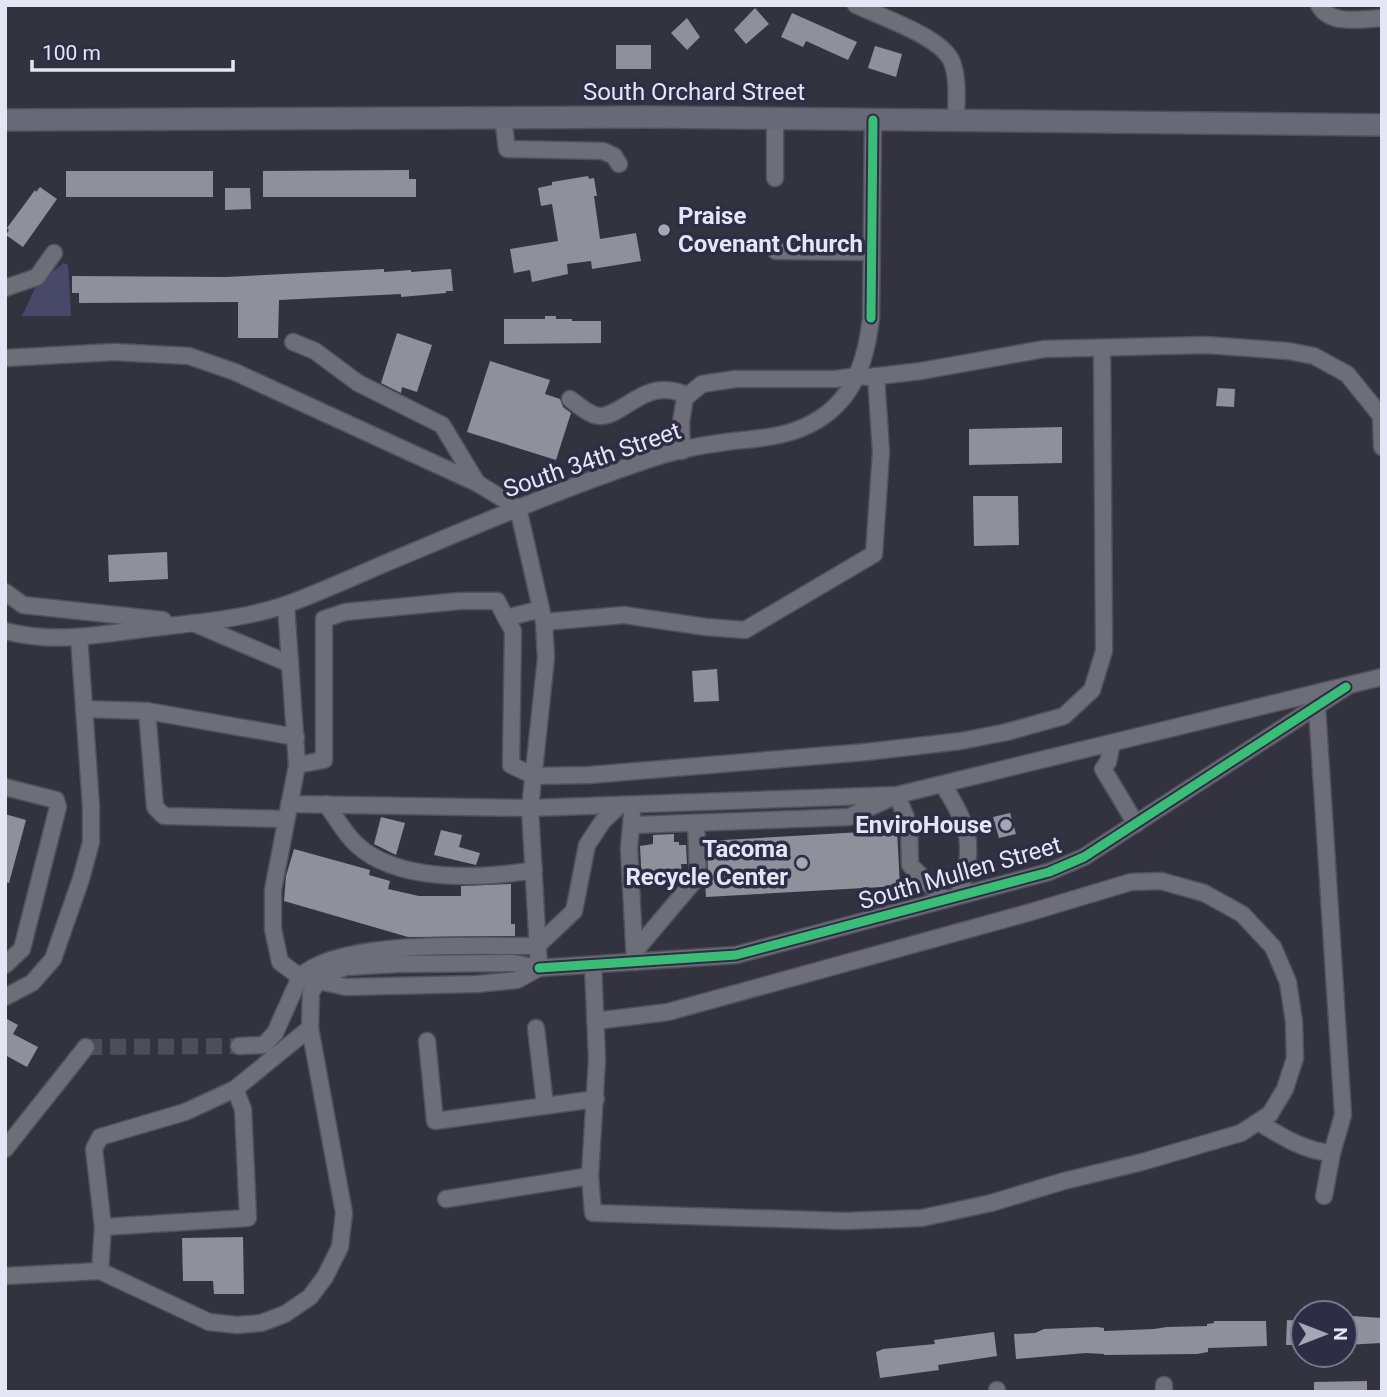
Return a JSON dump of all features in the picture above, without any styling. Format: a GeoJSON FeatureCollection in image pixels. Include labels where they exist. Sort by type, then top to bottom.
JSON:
{"type":"FeatureCollection","features":[{"type":"Feature","properties":{"kind":"main road","name":"South Orchard Street"},"geometry":{"type":"LineString","coordinates":[[5,120],[503,118],[1382,125]]}},
{"type":"Feature","properties":{"kind":"street"},"geometry":{"type":"LineString","coordinates":[[856,5],[921,35],[947,54],[954,68],[956,121]]}},
{"type":"Feature","properties":{"kind":"street"},"geometry":{"type":"LineString","coordinates":[[1319,5],[1323,12],[1336,19],[1382,18]]}},
{"type":"Feature","properties":{"kind":"street"},"geometry":{"type":"LineString","coordinates":[[503,118],[508,149],[603,151],[614,156],[619,164]]}},
{"type":"Feature","properties":{"kind":"street"},"geometry":{"type":"LineString","coordinates":[[775,119],[775,178]]}},
{"type":"Feature","properties":{"kind":"street","name":"South 34th Street"},"geometry":{"type":"LineString","coordinates":[[192,623],[286,605],[518,508],[649,459],[720,443],[766,439],[797,430],[837,407],[858,376],[868,346],[871,318],[873,120]]}},
{"type":"Feature","properties":{"kind":"street"},"geometry":{"type":"LineString","coordinates":[[776,251],[872,252]]}},
{"type":"Feature","properties":{"kind":"street"},"geometry":{"type":"LineString","coordinates":[[5,288],[37,277],[54,253]]}},
{"type":"Feature","properties":{"kind":"street"},"geometry":{"type":"LineString","coordinates":[[293,342],[315,351],[358,383],[442,425],[477,483]]}},
{"type":"Feature","properties":{"kind":"street"},"geometry":{"type":"LineString","coordinates":[[682,451],[681,422],[685,398],[702,384],[735,379],[835,379],[876,376],[1044,349],[1206,345],[1288,351],[1314,356],[1347,374],[1381,416],[1382,447]]}},
{"type":"Feature","properties":{"kind":"street"},"geometry":{"type":"LineString","coordinates":[[297,765],[324,760],[324,620],[345,612],[460,601],[497,601],[513,631],[511,765],[534,776],[589,775],[920,746],[1007,732],[1064,716],[1092,690],[1104,651],[1102,348]]}},
{"type":"Feature","properties":{"kind":"street"},"geometry":{"type":"LineString","coordinates":[[5,358],[114,352],[190,356],[235,372],[477,483],[518,508],[542,616],[546,658],[530,808],[539,968]]}},
{"type":"Feature","properties":{"kind":"street"},"geometry":{"type":"LineString","coordinates":[[506,618],[624,615],[745,630],[874,554],[881,452],[876,376]]}},
{"type":"Feature","properties":{"kind":"street"},"geometry":{"type":"LineString","coordinates":[[570,399],[599,416],[608,415],[643,394],[658,390],[688,395]]}},
{"type":"Feature","properties":{"kind":"street"},"geometry":{"type":"LineString","coordinates":[[321,590],[334,616]]}},
{"type":"Feature","properties":{"kind":"street"},"geometry":{"type":"LineString","coordinates":[[5,592],[23,605],[192,623],[290,664]]}},
{"type":"Feature","properties":{"kind":"street"},"geometry":{"type":"LineString","coordinates":[[5,1276],[100,1271],[209,1322],[237,1325],[261,1323],[285,1314],[310,1297],[325,1277],[340,1247],[344,1213],[310,1028],[314,987],[280,962],[273,929],[273,890],[297,765],[286,605]]}},
{"type":"Feature","properties":{"kind":"street"},"geometry":{"type":"LineString","coordinates":[[5,631],[60,639],[192,623]]}},
{"type":"Feature","properties":{"kind":"street"},"geometry":{"type":"LineString","coordinates":[[5,997],[32,983],[53,959],[81,879],[90,842],[79,637]]}},
{"type":"Feature","properties":{"kind":"street","name":"South Mullen Street"},"geometry":{"type":"LineString","coordinates":[[147,711],[155,807],[164,816],[288,812],[326,804],[530,808],[897,795],[1382,677]]}},
{"type":"Feature","properties":{"kind":"street","name":"South Mullen Street"},"geometry":{"type":"LineString","coordinates":[[314,987],[327,974],[346,967],[513,962],[539,968],[593,965],[635,956],[736,955],[1049,873],[1084,857],[1346,687]]}},
{"type":"Feature","properties":{"kind":"street"},"geometry":{"type":"LineString","coordinates":[[1317,707],[1343,1115],[1324,1196]]}},
{"type":"Feature","properties":{"kind":"street"},"geometry":{"type":"LineString","coordinates":[[84,709],[147,711],[296,737]]}},
{"type":"Feature","properties":{"kind":"street"},"geometry":{"type":"LineString","coordinates":[[1112,743],[1108,762],[1103,769],[1136,824]]}},
{"type":"Feature","properties":{"kind":"street"},"geometry":{"type":"LineString","coordinates":[[632,825],[849,817],[897,795],[909,825],[910,865],[951,897],[967,872],[969,841],[960,813],[943,785]]}},
{"type":"Feature","properties":{"kind":"street"},"geometry":{"type":"LineString","coordinates":[[5,788],[56,800],[58,807],[22,949],[5,965]]}},
{"type":"Feature","properties":{"kind":"street"},"geometry":{"type":"LineString","coordinates":[[326,804],[356,844],[390,866],[425,873],[479,876],[534,870]]}},
{"type":"Feature","properties":{"kind":"street"},"geometry":{"type":"LineString","coordinates":[[239,1046],[264,1045],[275,1033],[300,977],[307,970],[329,959],[402,948],[537,946],[574,911],[587,845],[604,821],[626,805],[632,825],[629,849],[635,956]]}},
{"type":"Feature","properties":{"kind":"street"},"geometry":{"type":"LineString","coordinates":[[635,956],[698,875],[696,823]]}},
{"type":"Feature","properties":{"kind":"street"},"geometry":{"type":"LineString","coordinates":[[593,965],[596,1099],[590,1176],[593,1213],[832,1220],[922,1218],[991,1203],[1241,1133],[1270,1114],[1285,1089],[1295,1058],[1294,1021],[1288,982],[1273,947],[1242,914],[1204,893],[1161,881],[1131,882],[668,1012],[595,1021]]}},
{"type":"Feature","properties":{"kind":"street"},"geometry":{"type":"LineString","coordinates":[[100,1271],[103,1227],[94,1149],[100,1138],[186,1112],[235,1089],[310,1028]]}},
{"type":"Feature","properties":{"kind":"street"},"geometry":{"type":"LineString","coordinates":[[536,1028],[545,1105]]}},
{"type":"Feature","properties":{"kind":"street"},"geometry":{"type":"LineString","coordinates":[[427,1041],[435,1121],[596,1099]]}},
{"type":"Feature","properties":{"kind":"street"},"geometry":{"type":"LineString","coordinates":[[5,1149],[86,1047]]}},
{"type":"Feature","properties":{"kind":"street"},"geometry":{"type":"LineString","coordinates":[[103,1227],[248,1218],[243,1109],[235,1089]]}},
{"type":"Feature","properties":{"kind":"street"},"geometry":{"type":"LineString","coordinates":[[1258,1122],[1315,1152],[1332,1153]]}},
{"type":"Feature","properties":{"kind":"street"},"geometry":{"type":"LineString","coordinates":[[446,1199],[590,1176]]}},
{"type":"Feature","properties":{"kind":"shaded area"},"geometry":{"type":"Polygon","coordinates":[[[64,263],[68,265],[71,316],[22,316],[37,284],[64,263]]]}},
{"type":"Feature","properties":{"kind":"building"},"geometry":{"type":"Polygon","coordinates":[[[755,8],[769,24],[746,44],[734,30],[755,8]]]}},
{"type":"Feature","properties":{"kind":"building"},"geometry":{"type":"Polygon","coordinates":[[[792,13],[857,42],[848,60],[806,41],[803,47],[781,37],[792,13]]]}},
{"type":"Feature","properties":{"kind":"building"},"geometry":{"type":"Polygon","coordinates":[[[687,18],[700,37],[687,50],[671,33],[687,18]]]}},
{"type":"Feature","properties":{"kind":"building"},"geometry":{"type":"Polygon","coordinates":[[[616,45],[651,45],[651,69],[616,69],[616,45]]]}},
{"type":"Feature","properties":{"kind":"building"},"geometry":{"type":"Polygon","coordinates":[[[875,46],[902,54],[896,77],[868,68],[875,46]]]}},
{"type":"Feature","properties":{"kind":"building"},"geometry":{"type":"Polygon","coordinates":[[[409,170],[409,179],[416,179],[416,197],[263,197],[263,171],[409,170]]]}},
{"type":"Feature","properties":{"kind":"building"},"geometry":{"type":"Polygon","coordinates":[[[66,171],[213,171],[213,197],[66,197],[66,171]]]}},
{"type":"Feature","properties":{"kind":"building"},"geometry":{"type":"Polygon","coordinates":[[[588,176],[589,179],[594,178],[600,239],[636,233],[641,261],[592,269],[591,261],[567,264],[568,274],[532,282],[530,270],[514,273],[510,249],[558,241],[552,204],[541,206],[538,188],[552,185],[552,182],[588,176]]]}},
{"type":"Feature","properties":{"kind":"building"},"geometry":{"type":"Polygon","coordinates":[[[40,187],[57,199],[23,247],[6,235],[9,230],[7,228],[40,187]]]}},
{"type":"Feature","properties":{"kind":"building"},"geometry":{"type":"Polygon","coordinates":[[[225,188],[250,188],[251,209],[225,210],[225,188]]]}},
{"type":"Feature","properties":{"kind":"building"},"geometry":{"type":"Polygon","coordinates":[[[384,269],[384,272],[411,272],[451,269],[453,291],[401,297],[401,294],[279,300],[278,338],[238,338],[238,302],[79,303],[79,293],[72,293],[72,276],[225,277],[384,269]]]}},
{"type":"Feature","properties":{"kind":"building"},"geometry":{"type":"Polygon","coordinates":[[[545,316],[572,321],[601,321],[601,343],[504,344],[504,319],[545,319],[545,316]]]}},
{"type":"Feature","properties":{"kind":"building"},"geometry":{"type":"Polygon","coordinates":[[[397,333],[432,345],[417,392],[402,387],[401,393],[381,383],[397,333]]]}},
{"type":"Feature","properties":{"kind":"building"},"geometry":{"type":"Polygon","coordinates":[[[490,361],[550,380],[545,394],[560,399],[563,407],[571,413],[556,460],[467,432],[490,361]]]}},
{"type":"Feature","properties":{"kind":"building"},"geometry":{"type":"Polygon","coordinates":[[[1218,388],[1235,389],[1234,407],[1216,406],[1218,388]]]}},
{"type":"Feature","properties":{"kind":"building"},"geometry":{"type":"Polygon","coordinates":[[[1062,427],[1062,463],[969,465],[969,429],[1062,427]]]}},
{"type":"Feature","properties":{"kind":"building"},"geometry":{"type":"Polygon","coordinates":[[[973,496],[1018,496],[1019,545],[974,546],[973,496]]]}},
{"type":"Feature","properties":{"kind":"building"},"geometry":{"type":"Polygon","coordinates":[[[167,552],[168,579],[109,582],[108,555],[167,552]]]}},
{"type":"Feature","properties":{"kind":"building"},"geometry":{"type":"Polygon","coordinates":[[[717,669],[719,701],[694,702],[692,671],[717,669]]]}},
{"type":"Feature","properties":{"kind":"building","name":"EnviroHouse"},"geometry":{"type":"Polygon","coordinates":[[[1010,813],[1016,834],[999,838],[993,817],[1010,813]]]}},
{"type":"Feature","properties":{"kind":"building"},"geometry":{"type":"Polygon","coordinates":[[[5,814],[26,820],[9,883],[5,882],[5,814]]]}},
{"type":"Feature","properties":{"kind":"building"},"geometry":{"type":"Polygon","coordinates":[[[381,817],[405,823],[396,855],[374,844],[381,817]]]}},
{"type":"Feature","properties":{"kind":"building"},"geometry":{"type":"Polygon","coordinates":[[[441,830],[462,835],[459,847],[480,853],[476,865],[434,855],[441,830]]]}},
{"type":"Feature","properties":{"kind":"building","name":"Tacoma Recycle Center"},"geometry":{"type":"Polygon","coordinates":[[[897,830],[900,886],[706,897],[707,841],[897,830]]]}},
{"type":"Feature","properties":{"kind":"building"},"geometry":{"type":"Polygon","coordinates":[[[674,834],[674,842],[686,845],[687,864],[681,864],[682,880],[642,884],[640,846],[653,844],[653,835],[674,834]]]}},
{"type":"Feature","properties":{"kind":"building"},"geometry":{"type":"Polygon","coordinates":[[[294,849],[370,870],[369,875],[390,881],[388,889],[419,896],[461,896],[461,886],[511,884],[511,924],[515,924],[515,936],[408,937],[284,901],[286,876],[294,849]]]}},
{"type":"Feature","properties":{"kind":"building"},"geometry":{"type":"Polygon","coordinates":[[[5,1018],[18,1025],[13,1034],[38,1047],[27,1067],[5,1055],[5,1018]]]}},
{"type":"Feature","properties":{"kind":"building"},"geometry":{"type":"Polygon","coordinates":[[[243,1237],[244,1294],[214,1294],[213,1281],[183,1281],[182,1238],[243,1237]]]}},
{"type":"Feature","properties":{"kind":"building"},"geometry":{"type":"Polygon","coordinates":[[[1359,1316],[1382,1318],[1382,1343],[1359,1344],[1359,1316]]]}},
{"type":"Feature","properties":{"kind":"building"},"geometry":{"type":"Polygon","coordinates":[[[1287,1320],[1289,1320],[1289,1345],[1286,1345],[1287,1320]]]}},
{"type":"Feature","properties":{"kind":"building"},"geometry":{"type":"Polygon","coordinates":[[[1214,1321],[1266,1321],[1267,1346],[1208,1348],[1208,1352],[1197,1354],[1086,1353],[1016,1359],[1014,1334],[1035,1333],[1044,1329],[1097,1327],[1104,1328],[1104,1331],[1207,1326],[1214,1321]]]}},
{"type":"Feature","properties":{"kind":"building"},"geometry":{"type":"Polygon","coordinates":[[[994,1332],[997,1356],[938,1365],[939,1370],[880,1378],[876,1352],[883,1349],[935,1344],[934,1340],[994,1332]]]}},
{"type":"Feature","properties":{"kind":"building"},"geometry":{"type":"Polygon","coordinates":[[[1367,1381],[1367,1392],[1314,1392],[1314,1382],[1367,1381]]]}},
{"type":"Feature","properties":{"kind":"tunnel"},"geometry":{"type":"LineString","coordinates":[[86,1047],[239,1046]]}},
{"type":"Feature","properties":{"kind":"cycle path"},"geometry":{"type":"LineString","coordinates":[[871,318],[873,120]]}},
{"type":"Feature","properties":{"kind":"cycle path"},"geometry":{"type":"LineString","coordinates":[[539,968],[736,955],[1049,872],[1084,857],[1346,687]]}},
{"type":"Feature","properties":{"kind":"place","name":"Praise Covenant Church"},"geometry":{"type":"Point","coordinates":[664,230]}},
{"type":"Feature","properties":{"kind":"place","name":"EnviroHouse"},"geometry":{"type":"Point","coordinates":[1006,825]}},
{"type":"Feature","properties":{"kind":"place","name":"Tacoma Recycle Center"},"geometry":{"type":"Point","coordinates":[802,863]}}]}
